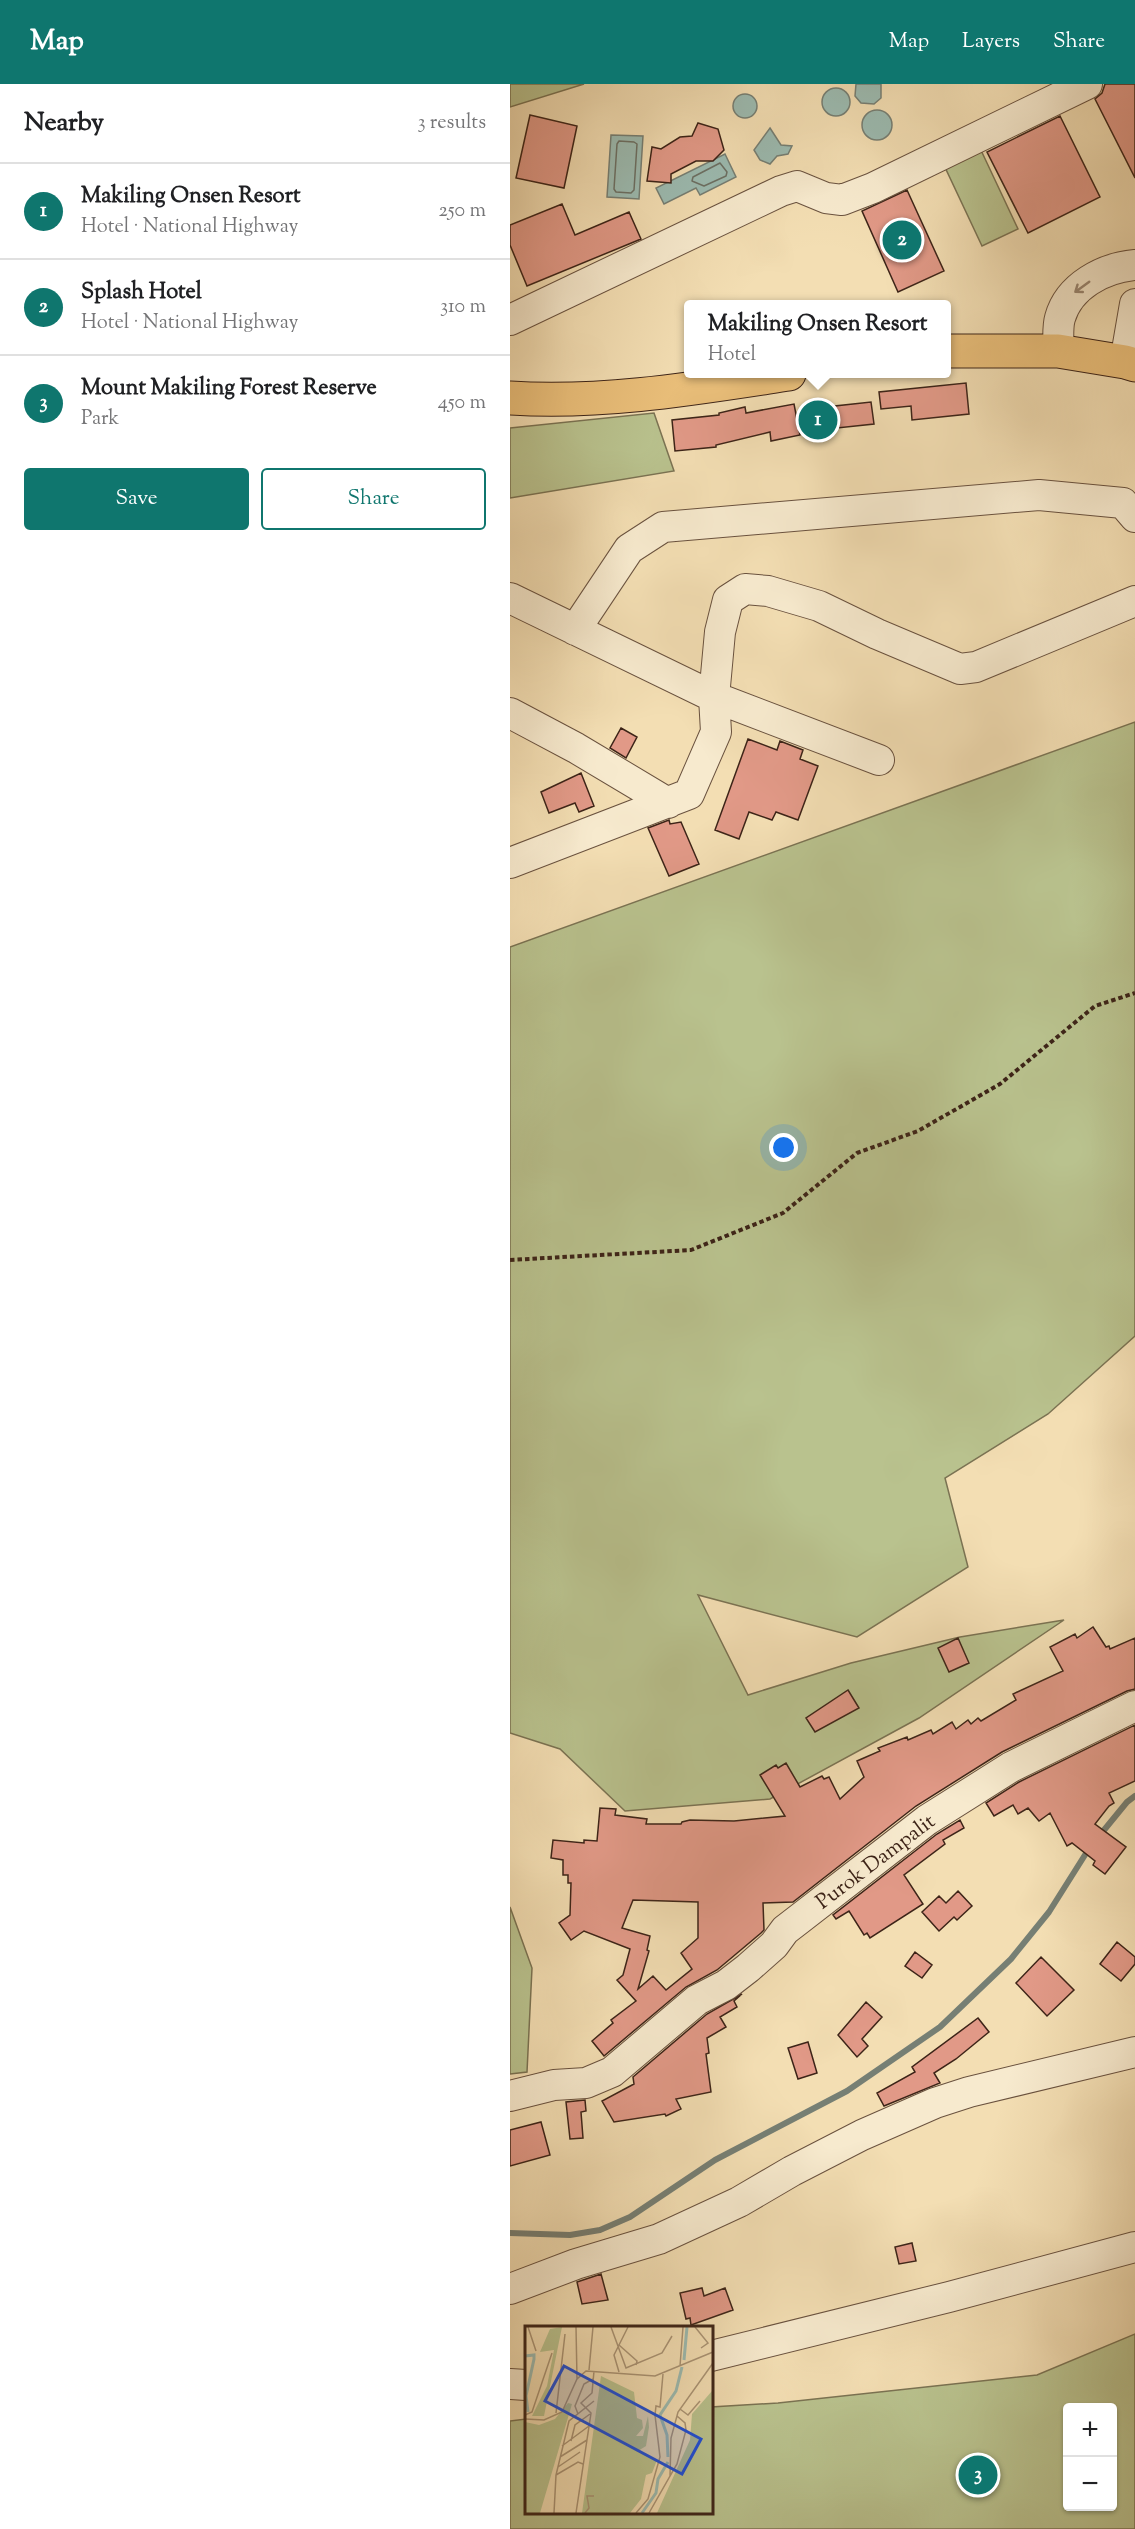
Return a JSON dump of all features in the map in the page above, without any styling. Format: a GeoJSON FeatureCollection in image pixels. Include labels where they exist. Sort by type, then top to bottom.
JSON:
{"type":"FeatureCollection","features":[{"type":"Feature","properties":{"kind":"main road"},"geometry":{"type":"LineString","coordinates":[[951,351],[1058,351],[1130,363]]}},
{"type":"Feature","properties":{"kind":"main road"},"geometry":{"type":"LineString","coordinates":[[510,398],[549,400],[672,392],[763,378]]}},
{"type":"Feature","properties":{"kind":"street"},"geometry":{"type":"LineString","coordinates":[[510,320],[781,191],[797,186],[826,198],[842,200],[873,188],[1087,84]]}},
{"type":"Feature","properties":{"kind":"street"},"geometry":{"type":"LineString","coordinates":[[1058,351],[1059,320],[1071,295],[1087,282],[1109,271],[1135,265]]}},
{"type":"Feature","properties":{"kind":"street"},"geometry":{"type":"LineString","coordinates":[[1130,363],[1135,304]]}},
{"type":"Feature","properties":{"kind":"street"},"geometry":{"type":"LineString","coordinates":[[575,630],[629,549],[663,527],[1039,495],[1123,503],[1135,517]]}},
{"type":"Feature","properties":{"kind":"street"},"geometry":{"type":"LineString","coordinates":[[510,863],[689,794],[716,732],[714,697],[720,632],[728,600],[745,589],[768,591],[819,606],[877,634],[960,669],[976,668],[1135,601]]}},
{"type":"Feature","properties":{"kind":"street"},"geometry":{"type":"LineString","coordinates":[[510,598],[714,697],[879,760]]}},
{"type":"Feature","properties":{"kind":"street"},"geometry":{"type":"LineString","coordinates":[[510,713],[576,748],[668,804]]}},
{"type":"Feature","properties":{"kind":"street","name":"Purok Dampalit"},"geometry":{"type":"LineString","coordinates":[[510,2096],[554,2085],[586,2083],[612,2072],[640,2051],[697,2000],[726,1985],[748,1968],[774,1945],[785,1930],[927,1820],[1011,1767],[1135,1706]]}},
{"type":"Feature","properties":{"kind":"street"},"geometry":{"type":"LineString","coordinates":[[510,2289],[576,2264],[659,2239],[739,2202],[792,2171],[862,2135],[935,2103],[969,2092],[1135,2052]]}},
{"type":"Feature","properties":{"kind":"street"},"geometry":{"type":"LineString","coordinates":[[712,2356],[950,2297],[1135,2247]]}},
{"type":"Feature","properties":{"kind":"street"},"geometry":{"type":"LineString","coordinates":[[510,2384],[525,2385]]}},
{"type":"Feature","properties":{"kind":"path"},"geometry":{"type":"LineString","coordinates":[[510,1260],[691,1250],[783,1213],[857,1153],[918,1131],[1000,1084],[1095,1006],[1135,993]]}},
{"type":"Feature","properties":{"kind":"green space"},"geometry":{"type":"Polygon","coordinates":[[[510,84],[584,84],[510,107],[510,84]]]}},
{"type":"Feature","properties":{"kind":"green space"},"geometry":{"type":"Polygon","coordinates":[[[979,146],[1018,229],[982,246],[943,163],[979,146]]]}},
{"type":"Feature","properties":{"kind":"green space"},"geometry":{"type":"Polygon","coordinates":[[[654,413],[674,471],[510,498],[510,428],[654,413]]]}},
{"type":"Feature","properties":{"kind":"green space"},"geometry":{"type":"Polygon","coordinates":[[[1135,722],[1135,1336],[1048,1414],[945,1478],[968,1567],[857,1637],[698,1595],[748,1695],[851,1663],[960,1637],[1064,1620],[919,1718],[770,1799],[625,1811],[560,1749],[510,1733],[510,947],[1135,722]]]}},
{"type":"Feature","properties":{"kind":"green space"},"geometry":{"type":"Polygon","coordinates":[[[510,1907],[532,1968],[527,2072],[510,2074],[510,1907]]]}},
{"type":"Feature","properties":{"kind":"green space"},"geometry":{"type":"Polygon","coordinates":[[[1135,2334],[1135,2529],[510,2529],[510,2421],[525,2419],[525,2514],[712,2514],[712,2407],[778,2403],[1037,2375],[1135,2334]]]}},
{"type":"Feature","properties":{"kind":"water"},"geometry":{"type":"Polygon","coordinates":[[[856,84],[881,84],[881,98],[874,104],[861,103],[855,96],[856,84]]]}},
{"type":"Feature","properties":{"kind":"water"},"geometry":{"type":"Polygon","coordinates":[[[836,88],[846,92],[850,102],[846,112],[836,116],[826,112],[822,102],[826,92],[836,88]]]}},
{"type":"Feature","properties":{"kind":"water"},"geometry":{"type":"Polygon","coordinates":[[[740,94],[750,94],[757,101],[757,111],[750,118],[740,118],[733,111],[733,101],[740,94]]]}},
{"type":"Feature","properties":{"kind":"water"},"geometry":{"type":"Polygon","coordinates":[[[877,110],[883,111],[891,119],[891,131],[883,139],[877,140],[871,139],[863,131],[862,125],[863,119],[871,111],[877,110]]]}},
{"type":"Feature","properties":{"kind":"water"},"geometry":{"type":"Polygon","coordinates":[[[770,128],[781,145],[792,146],[788,154],[777,156],[770,164],[760,160],[754,150],[770,128]]]}},
{"type":"Feature","properties":{"kind":"water"},"geometry":{"type":"Polygon","coordinates":[[[611,135],[643,136],[639,199],[607,197],[611,135]]]}},
{"type":"Feature","properties":{"kind":"water"},"geometry":{"type":"Polygon","coordinates":[[[725,154],[736,177],[700,195],[696,188],[664,204],[656,188],[725,154]]]}},
{"type":"Feature","properties":{"kind":"building"},"geometry":{"type":"Polygon","coordinates":[[[1105,84],[1135,84],[1135,178],[1095,99],[1102,93],[1105,84]]]}},
{"type":"Feature","properties":{"kind":"building"},"geometry":{"type":"Polygon","coordinates":[[[530,115],[577,126],[564,188],[516,178],[530,115]]]}},
{"type":"Feature","properties":{"kind":"building"},"geometry":{"type":"Polygon","coordinates":[[[1060,116],[1100,197],[1028,233],[987,152],[1060,116]]]}},
{"type":"Feature","properties":{"kind":"building"},"geometry":{"type":"Polygon","coordinates":[[[698,123],[718,129],[724,150],[713,161],[696,161],[671,174],[671,183],[647,181],[652,147],[661,149],[680,137],[692,136],[698,123]]]}},
{"type":"Feature","properties":{"kind":"building"},"geometry":{"type":"Polygon","coordinates":[[[907,190],[944,271],[898,292],[862,211],[907,190]]]}},
{"type":"Feature","properties":{"kind":"building"},"geometry":{"type":"Polygon","coordinates":[[[562,204],[575,235],[629,212],[641,239],[527,286],[510,245],[510,225],[562,204]]]}},
{"type":"Feature","properties":{"kind":"building"},"geometry":{"type":"Polygon","coordinates":[[[966,383],[969,414],[912,420],[911,406],[881,409],[879,392],[966,383]]]}},
{"type":"Feature","properties":{"kind":"building"},"geometry":{"type":"Polygon","coordinates":[[[871,402],[874,424],[837,428],[835,406],[871,402]]]}},
{"type":"Feature","properties":{"kind":"building"},"geometry":{"type":"Polygon","coordinates":[[[794,404],[800,435],[771,441],[770,432],[716,445],[716,447],[675,451],[672,420],[719,415],[719,413],[745,407],[746,413],[794,404]]]}},
{"type":"Feature","properties":{"kind":"building"},"geometry":{"type":"Polygon","coordinates":[[[621,728],[637,737],[626,758],[610,748],[621,728]]]}},
{"type":"Feature","properties":{"kind":"building"},"geometry":{"type":"Polygon","coordinates":[[[748,739],[777,750],[780,741],[803,750],[800,759],[818,766],[798,820],[776,812],[772,820],[749,812],[739,839],[715,830],[748,739]]]}},
{"type":"Feature","properties":{"kind":"building"},"geometry":{"type":"Polygon","coordinates":[[[581,773],[594,806],[579,812],[575,803],[549,813],[541,792],[581,773]]]}},
{"type":"Feature","properties":{"kind":"building"},"geometry":{"type":"Polygon","coordinates":[[[669,820],[670,824],[681,822],[699,864],[669,876],[648,828],[669,820]]]}},
{"type":"Feature","properties":{"kind":"building"},"geometry":{"type":"Polygon","coordinates":[[[1093,1627],[1106,1647],[1109,1646],[1110,1649],[1135,1638],[1135,1689],[1002,1752],[916,1806],[793,1902],[763,1903],[764,1930],[761,1933],[717,1970],[686,1987],[604,2056],[592,2041],[613,2023],[611,2020],[636,2001],[617,1980],[623,1975],[630,1949],[584,1931],[571,1940],[559,1923],[570,1915],[571,1883],[568,1883],[568,1875],[563,1875],[563,1860],[551,1858],[553,1840],[584,1843],[584,1840],[597,1841],[600,1808],[616,1809],[615,1815],[647,1819],[646,1824],[681,1824],[690,1820],[734,1821],[785,1816],[760,1775],[776,1765],[778,1768],[786,1763],[800,1787],[822,1776],[824,1779],[829,1777],[840,1799],[864,1777],[857,1761],[880,1751],[878,1748],[907,1737],[908,1740],[931,1730],[933,1734],[952,1722],[956,1729],[968,1720],[971,1724],[978,1718],[981,1721],[1016,1700],[1013,1694],[1063,1671],[1050,1647],[1075,1634],[1077,1638],[1093,1627]],[[633,1900],[622,1928],[650,1936],[647,1950],[649,1951],[638,1989],[653,1976],[666,1990],[692,1969],[681,1953],[698,1938],[698,1902],[633,1900]]]}},
{"type":"Feature","properties":{"kind":"building"},"geometry":{"type":"Polygon","coordinates":[[[958,1638],[969,1663],[949,1672],[938,1648],[958,1638]]]}},
{"type":"Feature","properties":{"kind":"building"},"geometry":{"type":"Polygon","coordinates":[[[848,1690],[859,1708],[815,1732],[806,1718],[848,1690]]]}},
{"type":"Feature","properties":{"kind":"building"},"geometry":{"type":"Polygon","coordinates":[[[1135,1725],[1135,1781],[1109,1793],[1114,1803],[1095,1824],[1126,1847],[1105,1874],[1093,1865],[1095,1861],[1072,1843],[1067,1846],[1050,1813],[1039,1821],[1028,1808],[1018,1814],[1013,1805],[994,1816],[986,1803],[1019,1782],[1135,1725]]]}},
{"type":"Feature","properties":{"kind":"building"},"geometry":{"type":"Polygon","coordinates":[[[960,1820],[964,1828],[943,1840],[945,1844],[904,1875],[923,1904],[870,1938],[867,1933],[864,1935],[849,1911],[836,1919],[833,1915],[937,1834],[960,1820]]]}},
{"type":"Feature","properties":{"kind":"building"},"geometry":{"type":"Polygon","coordinates":[[[958,1891],[972,1906],[957,1920],[954,1917],[939,1931],[922,1912],[939,1896],[946,1903],[958,1891]]]}},
{"type":"Feature","properties":{"kind":"building"},"geometry":{"type":"Polygon","coordinates":[[[1117,1942],[1135,1957],[1135,1964],[1121,1981],[1100,1964],[1117,1942]]]}},
{"type":"Feature","properties":{"kind":"building"},"geometry":{"type":"Polygon","coordinates":[[[915,1952],[932,1965],[922,1978],[905,1966],[915,1952]]]}},
{"type":"Feature","properties":{"kind":"building"},"geometry":{"type":"Polygon","coordinates":[[[1041,1957],[1074,1990],[1047,2016],[1016,1983],[1041,1957]]]}},
{"type":"Feature","properties":{"kind":"building"},"geometry":{"type":"Polygon","coordinates":[[[742,1994],[734,2001],[737,2007],[720,2017],[726,2027],[707,2038],[709,2053],[706,2054],[711,2092],[676,2099],[681,2109],[666,2116],[665,2114],[614,2122],[602,2101],[634,2084],[633,2077],[707,2014],[742,1994]]]}},
{"type":"Feature","properties":{"kind":"building"},"geometry":{"type":"Polygon","coordinates":[[[866,2002],[882,2017],[862,2039],[868,2046],[857,2057],[838,2035],[866,2002]]]}},
{"type":"Feature","properties":{"kind":"building"},"geometry":{"type":"Polygon","coordinates":[[[978,2018],[989,2032],[956,2059],[934,2073],[940,2083],[884,2106],[877,2093],[915,2072],[912,2067],[978,2018]]]}},
{"type":"Feature","properties":{"kind":"building"},"geometry":{"type":"Polygon","coordinates":[[[808,2042],[817,2073],[798,2079],[788,2048],[808,2042]]]}},
{"type":"Feature","properties":{"kind":"building"},"geometry":{"type":"Polygon","coordinates":[[[585,2100],[586,2111],[581,2112],[583,2138],[570,2139],[566,2102],[585,2100]]]}},
{"type":"Feature","properties":{"kind":"building"},"geometry":{"type":"Polygon","coordinates":[[[541,2122],[550,2155],[510,2166],[510,2130],[541,2122]]]}},
{"type":"Feature","properties":{"kind":"building"},"geometry":{"type":"Polygon","coordinates":[[[912,2243],[916,2261],[899,2264],[895,2247],[912,2243]]]}},
{"type":"Feature","properties":{"kind":"building"},"geometry":{"type":"Polygon","coordinates":[[[601,2274],[608,2300],[582,2304],[577,2282],[601,2274]]]}},
{"type":"Feature","properties":{"kind":"building"},"geometry":{"type":"Polygon","coordinates":[[[702,2288],[704,2296],[725,2288],[733,2310],[691,2325],[690,2318],[686,2319],[680,2293],[702,2288]]]}},
{"type":"Feature","properties":{"kind":"waterway"},"geometry":{"type":"LineString","coordinates":[[1100,1835],[1127,1802],[1135,1796]]}},
{"type":"Feature","properties":{"kind":"waterway"},"geometry":{"type":"LineString","coordinates":[[510,2233],[570,2235],[600,2230],[630,2217],[715,2160],[847,2091],[940,2027],[1011,1959],[1049,1912],[1090,1847]]}},
{"type":"Feature","properties":{"kind":"place","name":"Splash Hotel"},"geometry":{"type":"Point","coordinates":[902,240]}},
{"type":"Feature","properties":{"kind":"place","name":"Makiling Onsen Resort"},"geometry":{"type":"Point","coordinates":[818,420]}},
{"type":"Feature","properties":{"kind":"place","name":"Mount Makiling Forest Reserve"},"geometry":{"type":"Point","coordinates":[978,2475]}}]}
